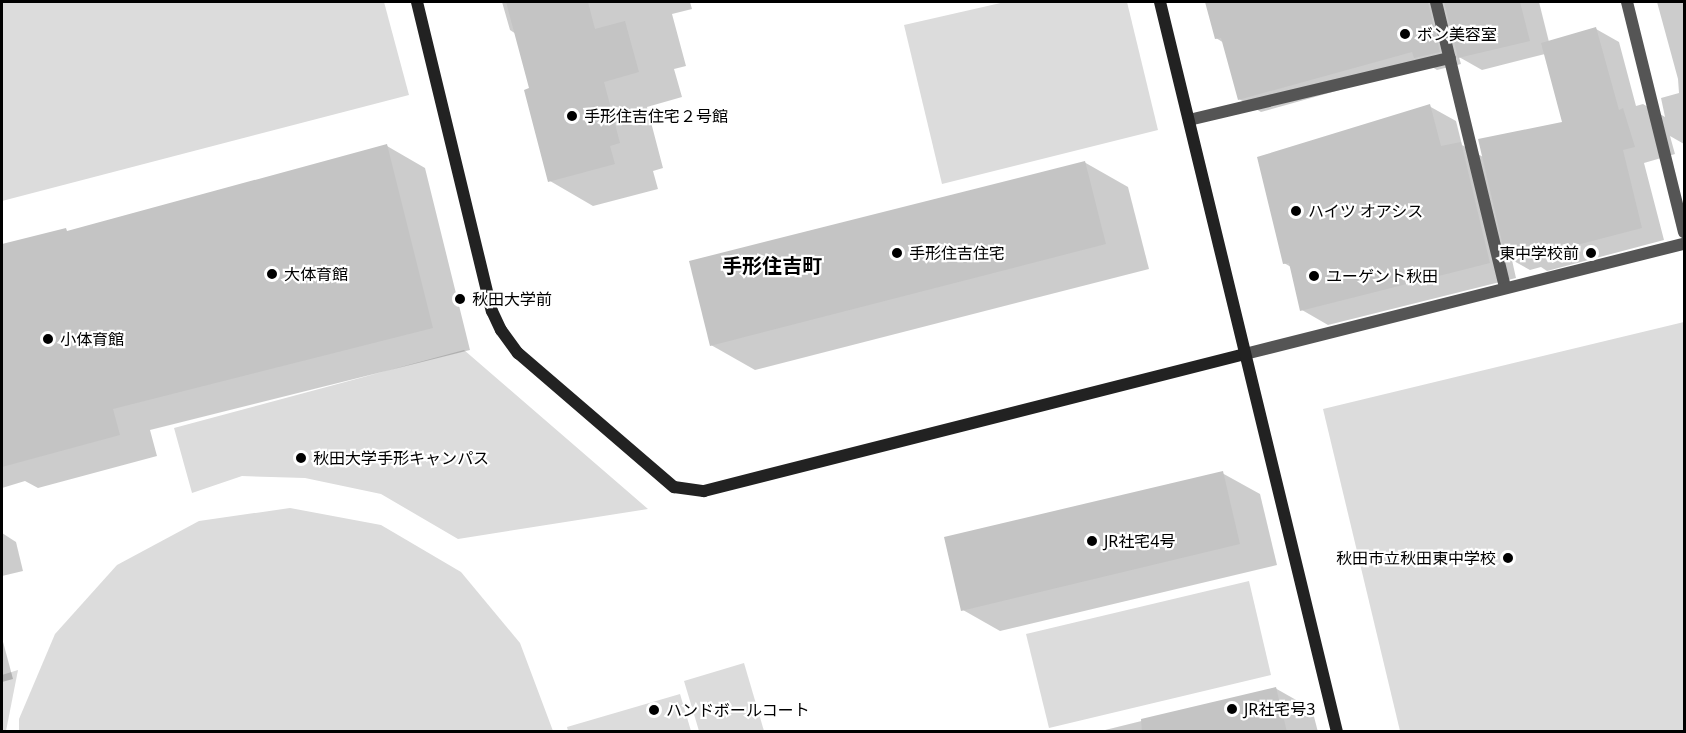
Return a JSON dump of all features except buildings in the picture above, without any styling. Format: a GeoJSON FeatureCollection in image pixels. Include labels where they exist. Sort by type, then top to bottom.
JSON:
{"type":"FeatureCollection","features":[{"type":"Feature","properties":{"kind":"street"},"geometry":{"type":"LineString","coordinates":[[417,2],[492,311],[501,330],[526,361],[674,487],[704,491],[1684,244]]}},
{"type":"Feature","properties":{"kind":"street"},"geometry":{"type":"LineString","coordinates":[[1160,2],[1337,732]]}},
{"type":"Feature","properties":{"kind":"street"},"geometry":{"type":"LineString","coordinates":[[1436,2],[1505,288]]}},
{"type":"Feature","properties":{"kind":"street"},"geometry":{"type":"LineString","coordinates":[[1627,2],[1684,232]]}},
{"type":"Feature","properties":{"kind":"street"},"geometry":{"type":"LineString","coordinates":[[1189,120],[1450,58]]}},
{"type":"Feature","properties":{"kind":"shaded area"},"geometry":{"type":"Polygon","coordinates":[[[2,2],[384,2],[409,95],[2,201],[2,2]]]}},
{"type":"Feature","properties":{"kind":"shaded area"},"geometry":{"type":"Polygon","coordinates":[[[1005,2],[1127,2],[1158,130],[942,184],[904,25],[1005,2]]]}},
{"type":"Feature","properties":{"kind":"shaded area","name":"秋田市立秋田東中学校"},"geometry":{"type":"Polygon","coordinates":[[[1684,322],[1684,731],[1400,731],[1323,409],[1684,322]]]}},
{"type":"Feature","properties":{"kind":"shaded area"},"geometry":{"type":"Polygon","coordinates":[[[464,350],[648,509],[458,539],[381,494],[305,478],[242,476],[192,493],[174,428],[464,350]]]}},
{"type":"Feature","properties":{"kind":"shaded area"},"geometry":{"type":"Polygon","coordinates":[[[290,508],[381,525],[461,572],[520,643],[553,731],[19,731],[19,719],[55,634],[117,565],[199,521],[290,508]]]}},
{"type":"Feature","properties":{"kind":"shaded area"},"geometry":{"type":"Polygon","coordinates":[[[1249,581],[1271,675],[1049,728],[1026,634],[1249,581]]]}},
{"type":"Feature","properties":{"kind":"shaded area"},"geometry":{"type":"Polygon","coordinates":[[[744,663],[764,731],[699,731],[684,681],[744,663]]]}},
{"type":"Feature","properties":{"kind":"shaded area"},"geometry":{"type":"Polygon","coordinates":[[[18,670],[6,731],[2,731],[2,675],[18,670]]]}},
{"type":"Feature","properties":{"kind":"shaded area","name":"ハンドボールコート"},"geometry":{"type":"Polygon","coordinates":[[[680,694],[691,731],[568,731],[567,727],[680,694]]]}},
{"type":"Feature","properties":{"kind":"place","name":"ボン美容室"},"geometry":{"type":"Point","coordinates":[1405,34]}},
{"type":"Feature","properties":{"kind":"place","name":"手形住吉住宅２号館"},"geometry":{"type":"Point","coordinates":[572,116]}},
{"type":"Feature","properties":{"kind":"place","name":"ハイツ オアシス"},"geometry":{"type":"Point","coordinates":[1296,211]}},
{"type":"Feature","properties":{"kind":"place","name":"手形住吉住宅"},"geometry":{"type":"Point","coordinates":[897,253]}},
{"type":"Feature","properties":{"kind":"place","name":"東中学校前"},"geometry":{"type":"Point","coordinates":[1591,253]}},
{"type":"Feature","properties":{"kind":"place","name":"大体育館"},"geometry":{"type":"Point","coordinates":[272,274]}},
{"type":"Feature","properties":{"kind":"place","name":"ユーゲント秋田"},"geometry":{"type":"Point","coordinates":[1314,276]}},
{"type":"Feature","properties":{"kind":"place","name":"秋田大学前"},"geometry":{"type":"Point","coordinates":[460,299]}},
{"type":"Feature","properties":{"kind":"place","name":"小体育館"},"geometry":{"type":"Point","coordinates":[48,339]}},
{"type":"Feature","properties":{"kind":"place","name":"秋田大学手形キャンパス"},"geometry":{"type":"Point","coordinates":[301,458]}},
{"type":"Feature","properties":{"kind":"place","name":"JR社宅4号"},"geometry":{"type":"Point","coordinates":[1092,541]}},
{"type":"Feature","properties":{"kind":"place","name":"秋田市立秋田東中学校"},"geometry":{"type":"Point","coordinates":[1508,558]}},
{"type":"Feature","properties":{"kind":"place","name":"JR社宅号3"},"geometry":{"type":"Point","coordinates":[1232,709]}},
{"type":"Feature","properties":{"kind":"place","name":"ハンドボールコート"},"geometry":{"type":"Point","coordinates":[654,710]}},
{"type":"Feature","properties":{"kind":"district","name":"手形住吉町"},"geometry":{"type":"Point","coordinates":[772,265]}}]}
